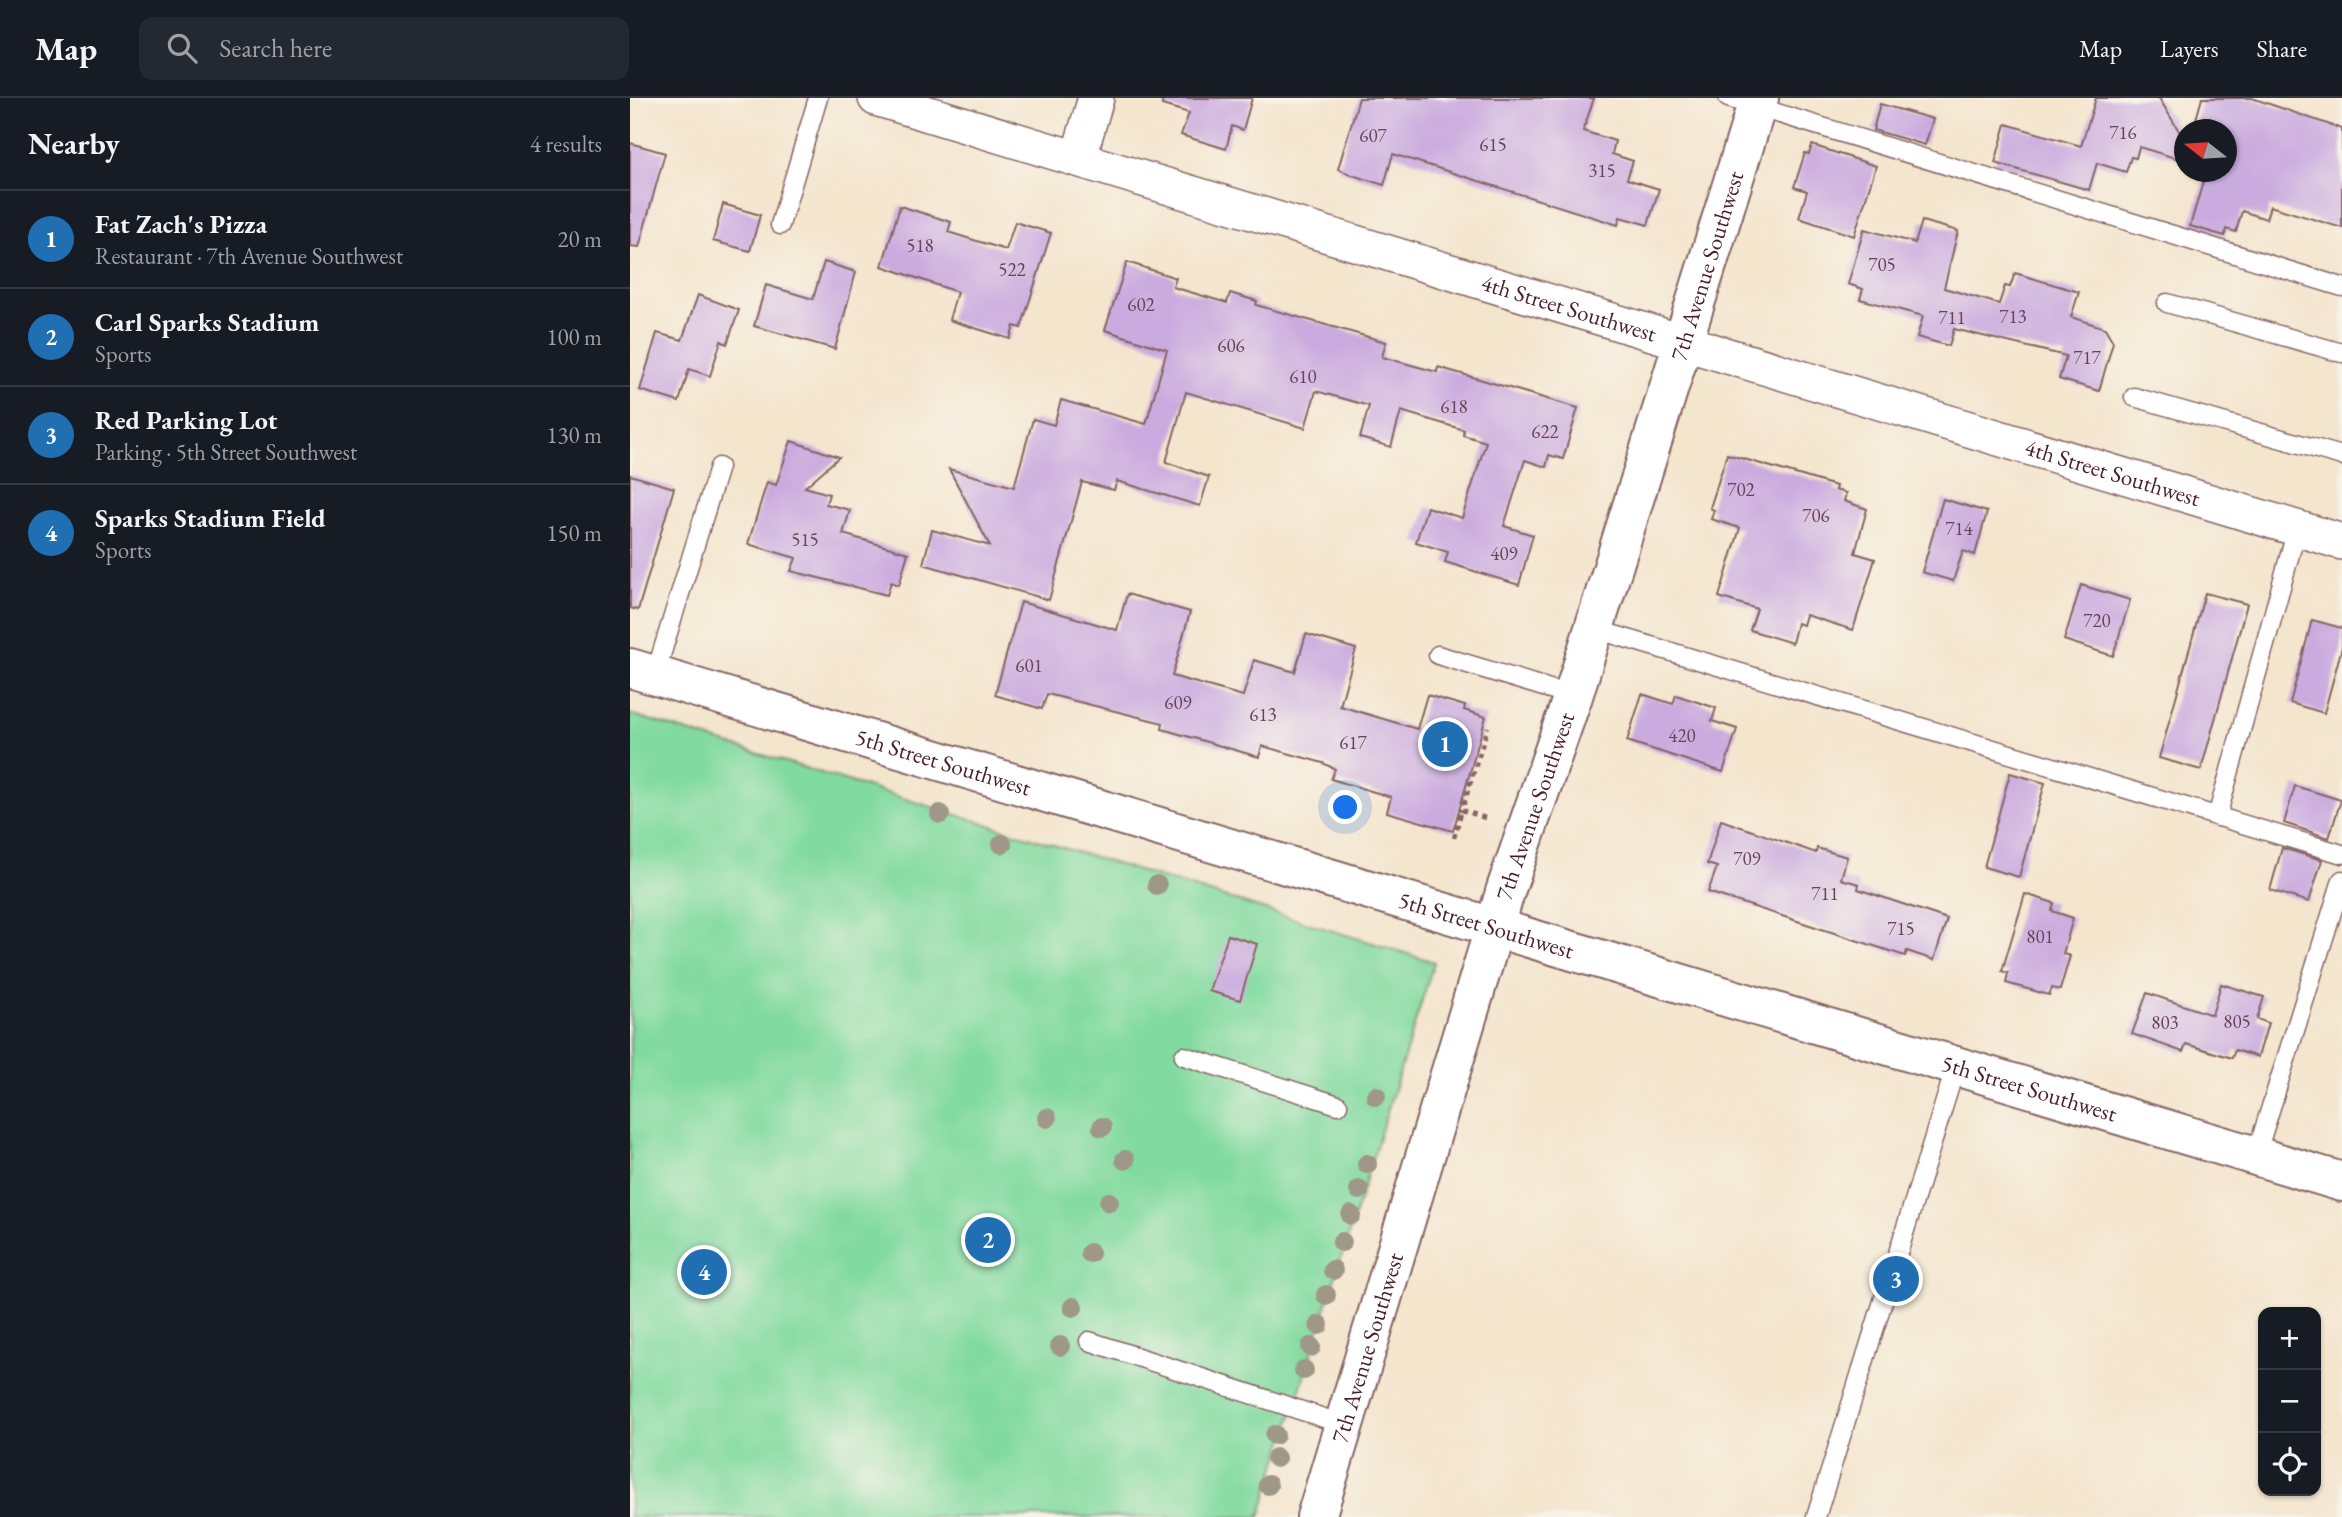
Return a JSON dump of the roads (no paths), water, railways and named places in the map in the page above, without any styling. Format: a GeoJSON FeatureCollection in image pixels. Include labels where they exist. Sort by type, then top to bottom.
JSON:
{"type":"FeatureCollection","features":[{"type":"Feature","properties":{"kind":"main road","name":"7th Avenue Southwest"},"geometry":{"type":"LineString","coordinates":[[1316,1517],[1495,928],[1595,629],[1684,343],[1748,101]]}},
{"type":"Feature","properties":{"kind":"main road","name":"5th Street Southwest"},"geometry":{"type":"LineString","coordinates":[[643,671],[2342,1182]]}},
{"type":"Feature","properties":{"kind":"street","name":"4th Street Southwest"},"geometry":{"type":"LineString","coordinates":[[876,98],[2342,542]]}},
{"type":"Feature","properties":{"kind":"street"},"geometry":{"type":"LineString","coordinates":[[1077,159],[1096,98]]}},
{"type":"Feature","properties":{"kind":"lane"},"geometry":{"type":"LineString","coordinates":[[780,225],[818,98]]}},
{"type":"Feature","properties":{"kind":"lane"},"geometry":{"type":"LineString","coordinates":[[1748,101],[2342,287]]}},
{"type":"Feature","properties":{"kind":"lane"},"geometry":{"type":"LineString","coordinates":[[2167,303],[2342,353]]}},
{"type":"Feature","properties":{"kind":"lane"},"geometry":{"type":"LineString","coordinates":[[2134,397],[2342,456]]}},
{"type":"Feature","properties":{"kind":"lane"},"geometry":{"type":"LineString","coordinates":[[643,671],[719,467]]}},
{"type":"Feature","properties":{"kind":"lane"},"geometry":{"type":"LineString","coordinates":[[2217,817],[2297,529]]}},
{"type":"Feature","properties":{"kind":"lane"},"geometry":{"type":"LineString","coordinates":[[1595,629],[2342,855]]}},
{"type":"Feature","properties":{"kind":"lane"},"geometry":{"type":"LineString","coordinates":[[1438,655],[1573,696]]}},
{"type":"Feature","properties":{"kind":"lane"},"geometry":{"type":"LineString","coordinates":[[2256,1155],[2342,880]]}},
{"type":"Feature","properties":{"kind":"lane"},"geometry":{"type":"LineString","coordinates":[[1184,1056],[1338,1105]]}},
{"type":"Feature","properties":{"kind":"lane"},"geometry":{"type":"LineString","coordinates":[[1816,1517],[1956,1066]]}},
{"type":"Feature","properties":{"kind":"lane"},"geometry":{"type":"LineString","coordinates":[[1089,1341],[1345,1425]]}},
{"type":"Feature","properties":{"kind":"place","name":"Fat Zach's Pizza"},"geometry":{"type":"Point","coordinates":[1445,744]}},
{"type":"Feature","properties":{"kind":"place","name":"Carl Sparks Stadium"},"geometry":{"type":"Point","coordinates":[988,1240]}},
{"type":"Feature","properties":{"kind":"place","name":"Sparks Stadium Field"},"geometry":{"type":"Point","coordinates":[704,1272]}},
{"type":"Feature","properties":{"kind":"place","name":"Red Parking Lot"},"geometry":{"type":"Point","coordinates":[1896,1279]}}]}
